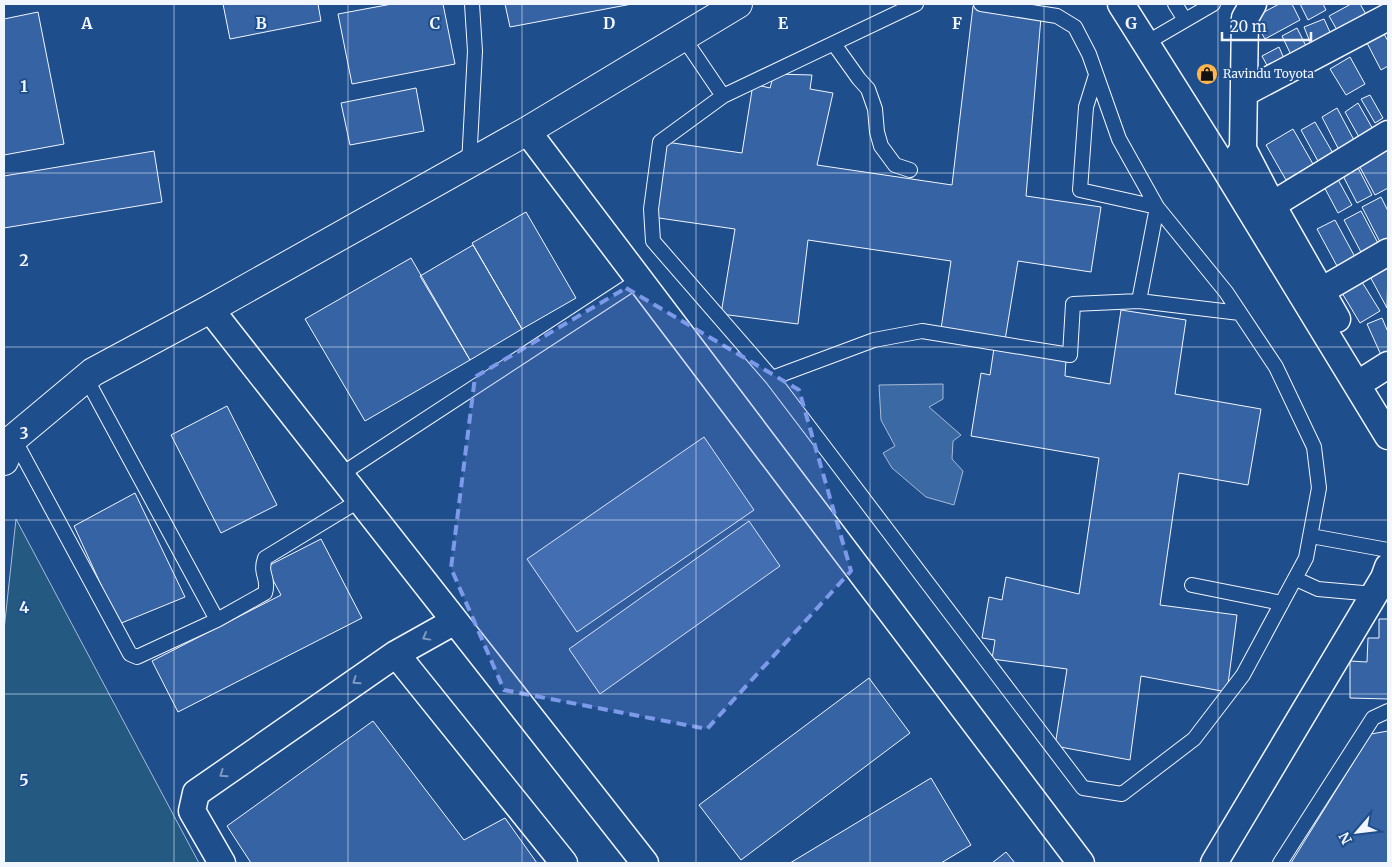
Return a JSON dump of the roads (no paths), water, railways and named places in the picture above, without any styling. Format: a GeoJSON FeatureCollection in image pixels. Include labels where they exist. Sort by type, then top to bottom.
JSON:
{"type":"FeatureCollection","features":[{"type":"Feature","properties":{"kind":"street"},"geometry":{"type":"LineString","coordinates":[[7,443],[93,372],[210,310],[528,131],[738,4]]}},
{"type":"Feature","properties":{"kind":"street"},"geometry":{"type":"LineString","coordinates":[[1121,4],[1227,172],[1388,436]]}},
{"type":"Feature","properties":{"kind":"street"},"geometry":{"type":"LineString","coordinates":[[1253,4],[1245,18],[1243,149],[1272,205],[1321,291],[1379,371],[1388,412]]}},
{"type":"Feature","properties":{"kind":"street"},"geometry":{"type":"LineString","coordinates":[[1244,93],[1388,17]]}},
{"type":"Feature","properties":{"kind":"street"},"geometry":{"type":"LineString","coordinates":[[528,131],[1081,863]]}},
{"type":"Feature","properties":{"kind":"street"},"geometry":{"type":"LineString","coordinates":[[1272,205],[1388,134]]}},
{"type":"Feature","properties":{"kind":"street"},"geometry":{"type":"LineString","coordinates":[[1227,172],[1243,149]]}},
{"type":"Feature","properties":{"kind":"street"},"geometry":{"type":"LineString","coordinates":[[1321,291],[1388,252]]}},
{"type":"Feature","properties":{"kind":"street"},"geometry":{"type":"LineString","coordinates":[[210,310],[645,863]]}},
{"type":"Feature","properties":{"kind":"street"},"geometry":{"type":"LineString","coordinates":[[1214,863],[1384,578],[1388,567]]}},
{"type":"Feature","properties":{"kind":"street"},"geometry":{"type":"LineString","coordinates":[[222,863],[192,811],[196,793],[396,654],[455,621]]}},
{"type":"Feature","properties":{"kind":"street"},"geometry":{"type":"LineString","coordinates":[[396,654],[564,863]]}},
{"type":"Feature","properties":{"kind":"lane"},"geometry":{"type":"LineString","coordinates":[[469,164],[475,51],[472,4]]}},
{"type":"Feature","properties":{"kind":"lane"},"geometry":{"type":"LineString","coordinates":[[916,4],[901,7],[834,44],[723,96],[660,142],[651,209],[653,241],[772,378],[1083,788],[1122,794],[1194,739],[1243,676],[1306,558],[1319,488],[1314,448],[1276,367],[1226,292],[1157,207],[1118,139],[1089,54],[1075,27],[1057,16],[981,4]]}},
{"type":"Feature","properties":{"kind":"lane"},"geometry":{"type":"LineString","coordinates":[[1175,4],[1185,20]]}},
{"type":"Feature","properties":{"kind":"lane"},"geometry":{"type":"LineString","coordinates":[[1146,43],[1213,4]]}},
{"type":"Feature","properties":{"kind":"lane"},"geometry":{"type":"LineString","coordinates":[[684,37],[723,96]]}},
{"type":"Feature","properties":{"kind":"lane"},"geometry":{"type":"LineString","coordinates":[[834,44],[868,89],[875,109],[877,132],[881,146],[895,165],[910,170]]}},
{"type":"Feature","properties":{"kind":"lane"},"geometry":{"type":"LineString","coordinates":[[1096,75],[1086,107],[1080,190],[1157,207]]}},
{"type":"Feature","properties":{"kind":"lane"},"geometry":{"type":"LineString","coordinates":[[1139,301],[1157,207]]}},
{"type":"Feature","properties":{"kind":"lane"},"geometry":{"type":"LineString","coordinates":[[340,474],[640,279]]}},
{"type":"Feature","properties":{"kind":"lane"},"geometry":{"type":"LineString","coordinates":[[772,378],[874,340],[922,330],[1070,355],[1073,304],[1139,301],[1240,313]]}},
{"type":"Feature","properties":{"kind":"lane"},"geometry":{"type":"LineString","coordinates":[[86,378],[217,620]]}},
{"type":"Feature","properties":{"kind":"lane"},"geometry":{"type":"LineString","coordinates":[[7,443],[130,654],[137,657],[217,620],[265,593],[267,585],[262,568],[265,558],[360,500]]}},
{"type":"Feature","properties":{"kind":"lane"},"geometry":{"type":"LineString","coordinates":[[1311,536],[1388,550]]}},
{"type":"Feature","properties":{"kind":"lane"},"geometry":{"type":"LineString","coordinates":[[1296,579],[1318,589],[1374,594]]}},
{"type":"Feature","properties":{"kind":"lane"},"geometry":{"type":"LineString","coordinates":[[1192,585],[1282,603]]}},
{"type":"Feature","properties":{"kind":"lane"},"geometry":{"type":"LineString","coordinates":[[1280,863],[1374,718],[1388,711]]}},
{"type":"Feature","properties":{"kind":"place","name":"Ravindu Toyota"},"geometry":{"type":"Point","coordinates":[1207,74]}}]}
